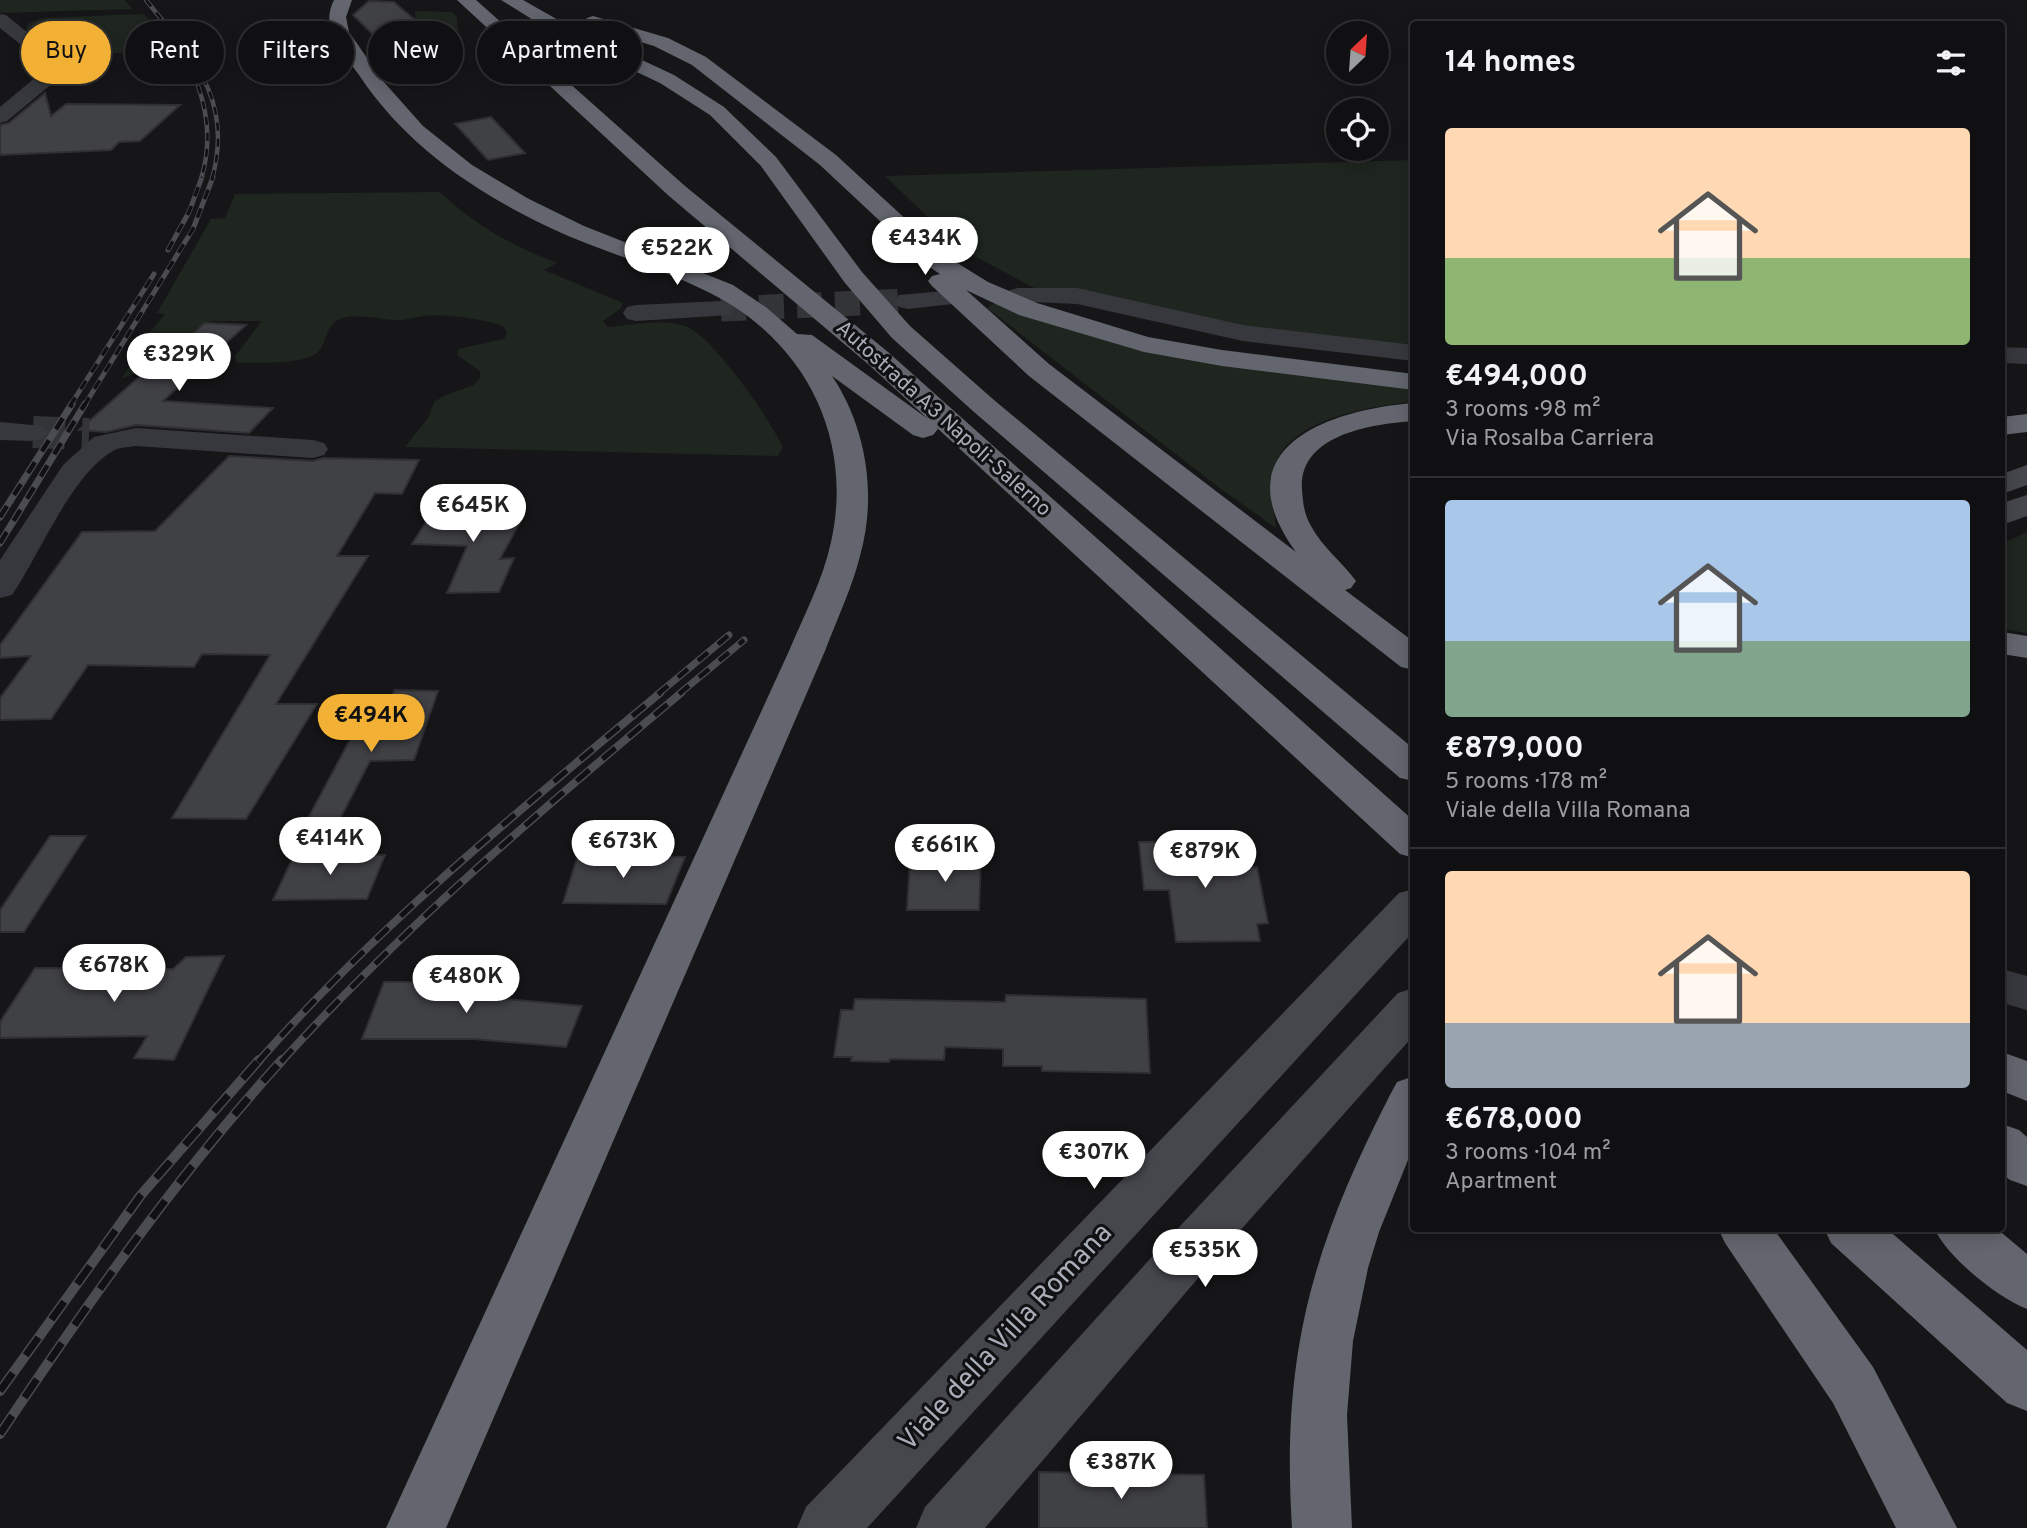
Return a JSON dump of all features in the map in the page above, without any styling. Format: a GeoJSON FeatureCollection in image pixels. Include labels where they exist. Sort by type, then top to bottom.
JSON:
{"type":"FeatureCollection","features":[{"type":"Feature","properties":{"kind":"highway","name":"Autostrada A3 Napoli-Salerno"},"geometry":{"type":"LineString","coordinates":[[466,0],[677,191],[878,358],[1410,840]]}},
{"type":"Feature","properties":{"kind":"highway","name":"Autostrada A3 Napoli-Salerno"},"geometry":{"type":"LineString","coordinates":[[510,0],[664,78],[716,110],[748,138],[780,174],[853,277],[900,331],[1146,544],[1410,766]]}},
{"type":"Feature","properties":{"kind":"highway"},"geometry":{"type":"LineString","coordinates":[[538,0],[576,17],[662,42],[699,61],[828,160],[937,261],[979,287],[1028,309],[1080,327],[1144,344],[1222,358],[1410,382]]}},
{"type":"Feature","properties":{"kind":"highway"},"geometry":{"type":"LineString","coordinates":[[340,4],[338,31],[383,96]]}},
{"type":"Feature","properties":{"kind":"highway"},"geometry":{"type":"LineString","coordinates":[[354,72],[439,150],[508,195],[578,233],[703,280],[732,305],[862,383],[1126,583]]}},
{"type":"Feature","properties":{"kind":"highway"},"geometry":{"type":"LineString","coordinates":[[873,203],[941,280],[1039,370],[1410,656]]}},
{"type":"Feature","properties":{"kind":"highway"},"geometry":{"type":"LineString","coordinates":[[415,1528],[807,651],[845,555],[852,517],[850,461],[838,410],[809,364],[771,325],[732,305]]}},
{"type":"Feature","properties":{"kind":"highway"},"geometry":{"type":"LineString","coordinates":[[1388,639],[1298,534],[1287,506],[1287,473],[1300,447],[1335,426],[1383,413],[1410,412]]}},
{"type":"Feature","properties":{"kind":"highway"},"geometry":{"type":"LineString","coordinates":[[2005,426],[2027,423]]}},
{"type":"Feature","properties":{"kind":"highway"},"geometry":{"type":"LineString","coordinates":[[2005,643],[2027,647]]}},
{"type":"Feature","properties":{"kind":"highway"},"geometry":{"type":"LineString","coordinates":[[2005,1071],[2027,1082]]}},
{"type":"Feature","properties":{"kind":"highway"},"geometry":{"type":"LineString","coordinates":[[1322,1528],[1318,1486],[1317,1408],[1327,1327],[1352,1232],[1410,1104]]}},
{"type":"Feature","properties":{"kind":"highway"},"geometry":{"type":"LineString","coordinates":[[2005,1147],[2027,1166]]}},
{"type":"Feature","properties":{"kind":"highway"},"geometry":{"type":"LineString","coordinates":[[1746,1232],[1853,1385],[1927,1528]]}},
{"type":"Feature","properties":{"kind":"highway"},"geometry":{"type":"LineString","coordinates":[[1854,1232],[2027,1385]]}},
{"type":"Feature","properties":{"kind":"highway"},"geometry":{"type":"LineString","coordinates":[[1964,1232],[2027,1286]]}},
{"type":"Feature","properties":{"kind":"main road"},"geometry":{"type":"LineString","coordinates":[[2005,484],[2027,474]]}},
{"type":"Feature","properties":{"kind":"main road"},"geometry":{"type":"LineString","coordinates":[[2005,514],[2027,504]]}},
{"type":"Feature","properties":{"kind":"main road","name":"Viale della Villa Romana"},"geometry":{"type":"LineString","coordinates":[[827,1528],[1410,908]]}},
{"type":"Feature","properties":{"kind":"main road"},"geometry":{"type":"LineString","coordinates":[[946,1528],[1187,1254],[1410,1009]]}},
{"type":"Feature","properties":{"kind":"street"},"geometry":{"type":"LineString","coordinates":[[0,19],[56,64],[52,74],[0,117]]}},
{"type":"Feature","properties":{"kind":"street"},"geometry":{"type":"LineString","coordinates":[[1017,296],[1077,296],[1253,335],[1410,353]]}},
{"type":"Feature","properties":{"kind":"street"},"geometry":{"type":"LineString","coordinates":[[908,301],[944,299]]}},
{"type":"Feature","properties":{"kind":"street"},"geometry":{"type":"LineString","coordinates":[[636,313],[732,305]]}},
{"type":"Feature","properties":{"kind":"street"},"geometry":{"type":"LineString","coordinates":[[2005,355],[2027,356]]}},
{"type":"Feature","properties":{"kind":"street"},"geometry":{"type":"LineString","coordinates":[[0,431],[33,432]]}},
{"type":"Feature","properties":{"kind":"street"},"geometry":{"type":"LineString","coordinates":[[0,588],[100,437],[313,449]]}},
{"type":"Feature","properties":{"kind":"street"},"geometry":{"type":"LineString","coordinates":[[2005,987],[2027,993]]}},
{"type":"Feature","properties":{"kind":"shaded area"},"geometry":{"type":"Polygon","coordinates":[[[0,0],[125,0],[132,9],[0,13],[0,0]]]}},
{"type":"Feature","properties":{"kind":"shaded area"},"geometry":{"type":"Polygon","coordinates":[[[415,11],[452,12],[457,21],[415,21],[415,11]]]}},
{"type":"Feature","properties":{"kind":"shaded area"},"geometry":{"type":"Polygon","coordinates":[[[140,14],[145,15],[150,21],[125,21],[125,52],[111,54],[111,21],[36,21],[43,18],[140,14]]]}},
{"type":"Feature","properties":{"kind":"shaded area"},"geometry":{"type":"Polygon","coordinates":[[[1410,160],[1410,348],[1262,333],[1040,291],[961,249],[885,176],[1410,160]]]}},
{"type":"Feature","properties":{"kind":"shaded area"},"geometry":{"type":"Polygon","coordinates":[[[440,192],[495,234],[557,263],[544,270],[623,303],[620,309],[603,321],[608,327],[667,322],[696,332],[725,361],[767,419],[783,448],[778,456],[405,447],[428,418],[434,402],[474,385],[480,378],[480,371],[457,355],[458,349],[504,339],[507,333],[504,327],[497,324],[466,318],[421,316],[397,320],[346,317],[332,324],[320,350],[314,355],[305,359],[268,363],[237,363],[235,356],[262,321],[210,321],[162,363],[122,378],[147,336],[165,314],[157,313],[211,219],[225,218],[235,194],[440,192]]]}},
{"type":"Feature","properties":{"kind":"shaded area"},"geometry":{"type":"Polygon","coordinates":[[[994,303],[1070,330],[1410,385],[1410,403],[1339,416],[1319,423],[1288,444],[1278,458],[1273,475],[1276,528],[1221,489],[987,308],[994,303]]]}},
{"type":"Feature","properties":{"kind":"shaded area"},"geometry":{"type":"Polygon","coordinates":[[[2027,532],[2027,633],[2005,629],[2005,543],[2027,532]]]}},
{"type":"Feature","properties":{"kind":"building"},"geometry":{"type":"Polygon","coordinates":[[[369,1],[394,2],[416,21],[368,21],[368,30],[353,15],[369,1]]]}},
{"type":"Feature","properties":{"kind":"building"},"geometry":{"type":"Polygon","coordinates":[[[45,93],[51,116],[66,104],[180,105],[140,141],[119,142],[111,150],[0,155],[0,125],[9,123],[45,93]]]}},
{"type":"Feature","properties":{"kind":"building"},"geometry":{"type":"Polygon","coordinates":[[[491,117],[525,153],[488,160],[455,124],[491,117]]]}},
{"type":"Feature","properties":{"kind":"building"},"geometry":{"type":"Polygon","coordinates":[[[204,323],[246,325],[163,401],[273,408],[249,433],[136,425],[106,432],[79,430],[139,377],[148,378],[204,323]]]}},
{"type":"Feature","properties":{"kind":"building"},"geometry":{"type":"Polygon","coordinates":[[[229,456],[313,461],[323,458],[419,460],[402,494],[375,493],[337,556],[368,556],[276,704],[317,704],[246,819],[172,818],[270,655],[202,654],[194,667],[88,665],[51,719],[0,720],[0,698],[31,656],[0,658],[0,645],[82,532],[155,531],[229,456]]]}},
{"type":"Feature","properties":{"kind":"building"},"geometry":{"type":"Polygon","coordinates":[[[438,503],[483,504],[477,513],[524,515],[500,559],[514,558],[499,592],[447,593],[467,546],[412,544],[438,503]]]}},
{"type":"Feature","properties":{"kind":"building"},"geometry":{"type":"Polygon","coordinates":[[[395,690],[438,691],[414,760],[370,761],[329,840],[297,839],[369,704],[387,704],[395,690]]]}},
{"type":"Feature","properties":{"kind":"building"},"geometry":{"type":"Polygon","coordinates":[[[50,836],[86,836],[24,932],[0,932],[0,910],[50,836]]]}},
{"type":"Feature","properties":{"kind":"building"},"geometry":{"type":"Polygon","coordinates":[[[1228,841],[1232,868],[1257,867],[1268,923],[1257,924],[1260,941],[1176,942],[1169,890],[1144,890],[1139,842],[1228,841]]]}},
{"type":"Feature","properties":{"kind":"building"},"geometry":{"type":"Polygon","coordinates":[[[951,854],[981,854],[979,910],[907,910],[910,860],[950,861],[951,854]]]}},
{"type":"Feature","properties":{"kind":"building"},"geometry":{"type":"Polygon","coordinates":[[[294,855],[385,855],[367,899],[273,900],[294,855]]]}},
{"type":"Feature","properties":{"kind":"building"},"geometry":{"type":"Polygon","coordinates":[[[578,855],[685,857],[666,904],[563,903],[578,855]]]}},
{"type":"Feature","properties":{"kind":"building"},"geometry":{"type":"Polygon","coordinates":[[[224,956],[174,1060],[134,1058],[147,1036],[0,1038],[0,1022],[35,968],[173,969],[186,957],[224,956]]]}},
{"type":"Feature","properties":{"kind":"building"},"geometry":{"type":"Polygon","coordinates":[[[384,982],[488,982],[483,997],[582,1006],[566,1047],[474,1039],[362,1039],[384,982]]]}},
{"type":"Feature","properties":{"kind":"building"},"geometry":{"type":"Polygon","coordinates":[[[1006,995],[1146,999],[1150,1073],[1042,1071],[1042,1066],[1003,1066],[1003,1049],[945,1047],[944,1060],[851,1061],[852,1057],[834,1057],[841,1010],[853,1010],[855,999],[1005,1002],[1006,995]]]}},
{"type":"Feature","properties":{"kind":"building"},"geometry":{"type":"Polygon","coordinates":[[[1039,1472],[1204,1475],[1207,1528],[1039,1528],[1039,1472]]]}},
{"type":"Feature","properties":{"kind":"tunnel"},"geometry":{"type":"LineString","coordinates":[[721,309],[908,301]]}},
{"type":"Feature","properties":{"kind":"tunnel"},"geometry":{"type":"LineString","coordinates":[[33,432],[89,434]]}},
{"type":"Feature","properties":{"kind":"railway"},"geometry":{"type":"LineString","coordinates":[[146,0],[193,61],[213,103],[218,126],[212,179]]}},
{"type":"Feature","properties":{"kind":"railway"},"geometry":{"type":"LineString","coordinates":[[198,86],[205,109],[207,132],[201,179]]}},
{"type":"Feature","properties":{"kind":"railway"},"geometry":{"type":"LineString","coordinates":[[168,250],[189,212],[202,177]]}},
{"type":"Feature","properties":{"kind":"railway"},"geometry":{"type":"LineString","coordinates":[[84,406],[193,229],[213,177]]}},
{"type":"Feature","properties":{"kind":"railway"},"geometry":{"type":"LineString","coordinates":[[70,406],[154,274]]}},
{"type":"Feature","properties":{"kind":"railway"},"geometry":{"type":"LineString","coordinates":[[0,517],[72,404]]}},
{"type":"Feature","properties":{"kind":"railway"},"geometry":{"type":"LineString","coordinates":[[0,543],[85,404]]}},
{"type":"Feature","properties":{"kind":"railway"},"geometry":{"type":"LineString","coordinates":[[658,694],[729,635]]}},
{"type":"Feature","properties":{"kind":"railway"},"geometry":{"type":"LineString","coordinates":[[679,694],[744,640]]}},
{"type":"Feature","properties":{"kind":"railway"},"geometry":{"type":"LineString","coordinates":[[258,1062],[304,1012],[401,916],[503,825],[660,693]]}},
{"type":"Feature","properties":{"kind":"railway"},"geometry":{"type":"LineString","coordinates":[[281,1062],[375,964],[475,870],[681,693]]}},
{"type":"Feature","properties":{"kind":"railway"},"geometry":{"type":"LineString","coordinates":[[0,1391],[141,1195],[259,1060]]}},
{"type":"Feature","properties":{"kind":"railway"},"geometry":{"type":"LineString","coordinates":[[0,1434],[134,1242],[206,1149],[282,1060]]}}]}
